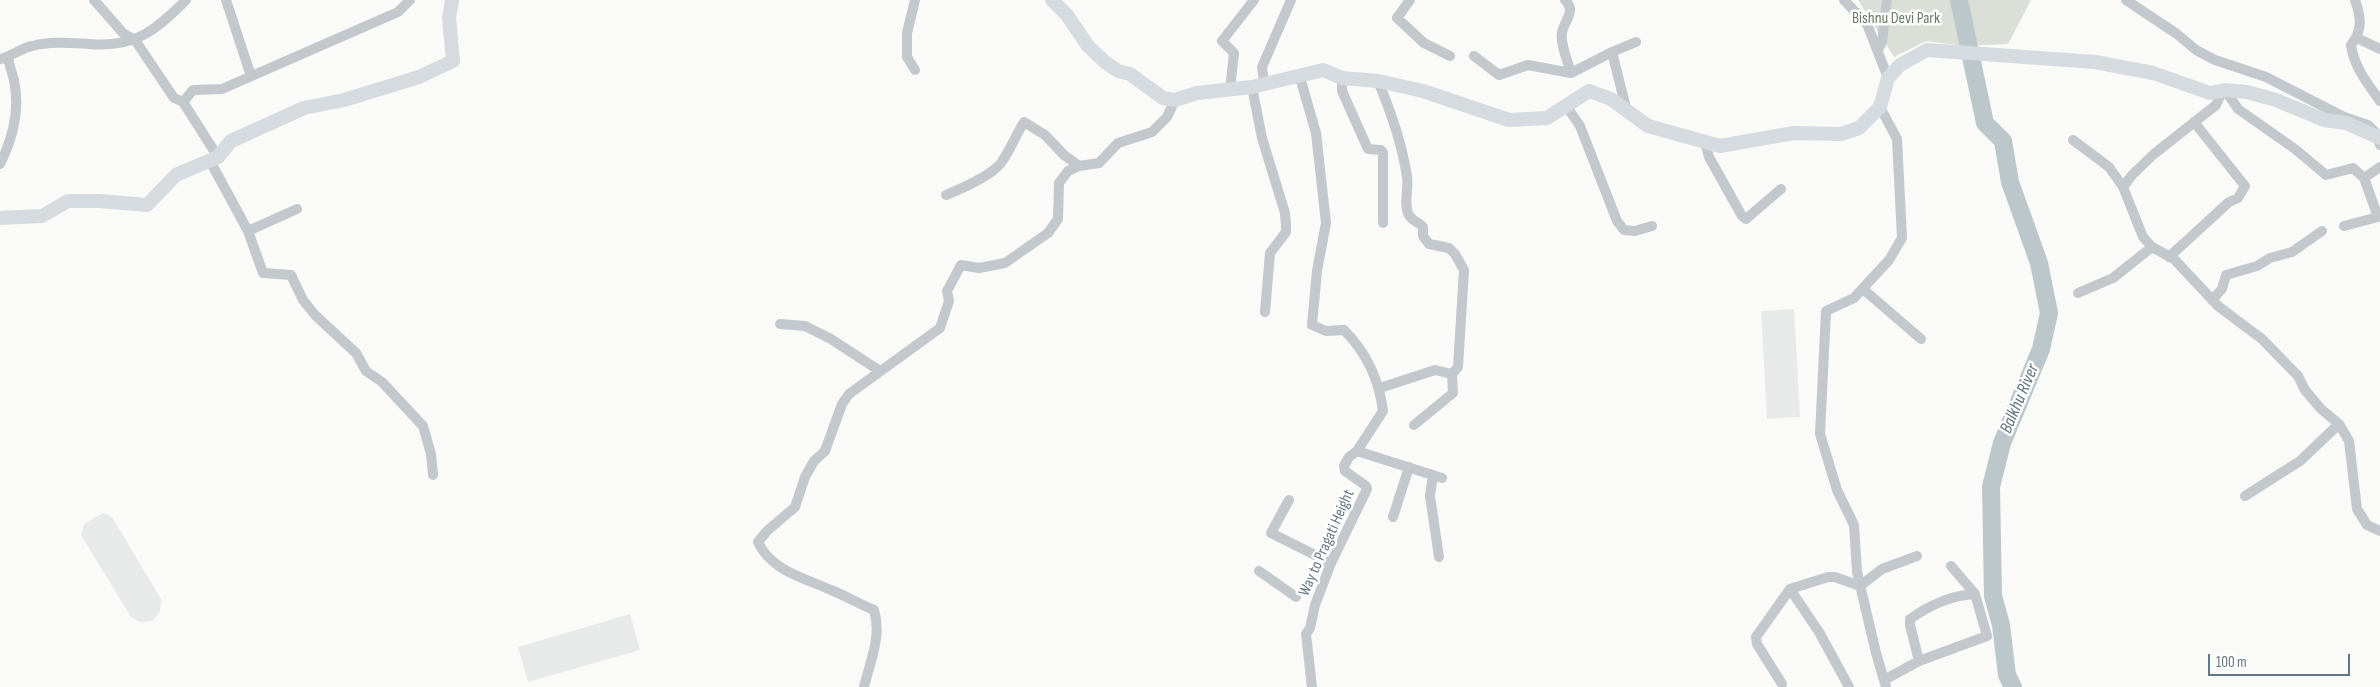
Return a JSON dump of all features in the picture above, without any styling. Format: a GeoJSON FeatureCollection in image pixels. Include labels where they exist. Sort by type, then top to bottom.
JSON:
{"type":"FeatureCollection","features":[{"type":"Feature","properties":{"kind":"street"},"geometry":{"type":"LineString","coordinates":[[94,0],[123,33],[136,40],[174,98],[183,102],[214,159],[248,231],[263,273],[291,275],[303,300],[315,315],[356,352],[366,371],[382,382],[422,426],[431,454],[433,474]]}},
{"type":"Feature","properties":{"kind":"street"},"geometry":{"type":"LineString","coordinates":[[0,164],[14,132],[15,116],[14,87],[4,58],[31,46],[64,42],[117,44],[136,40],[159,26],[186,0]]}},
{"type":"Feature","properties":{"kind":"street"},"geometry":{"type":"LineString","coordinates":[[226,0],[251,76]]}},
{"type":"Feature","properties":{"kind":"street"},"geometry":{"type":"LineString","coordinates":[[183,102],[193,90],[222,89],[398,12],[410,0]]}},
{"type":"Feature","properties":{"kind":"street"},"geometry":{"type":"LineString","coordinates":[[0,218],[42,216],[68,201],[99,201],[147,205],[176,175],[214,159],[231,141],[304,108],[344,100],[419,77],[453,61],[450,18],[452,0]]}},
{"type":"Feature","properties":{"kind":"street"},"geometry":{"type":"LineString","coordinates":[[915,0],[907,33],[907,57],[915,70]]}},
{"type":"Feature","properties":{"kind":"street"},"geometry":{"type":"LineString","coordinates":[[1052,0],[1067,15],[1088,46],[1105,62],[1118,71],[1130,74],[1163,98],[1175,100],[1197,93],[1258,85],[1323,70],[1342,78],[1378,81],[1423,92],[1509,120],[1547,118],[1590,91],[1611,99],[1648,126],[1720,146],[1794,133],[1841,134],[1859,128],[1880,107],[1888,78],[1900,65],[1927,50],[1963,51],[2122,65],[2175,80],[2210,93],[2223,91],[2246,92],[2276,100],[2324,120],[2346,123],[2379,140]]}},
{"type":"Feature","properties":{"kind":"street"},"geometry":{"type":"LineString","coordinates":[[1230,90],[1234,53],[1222,41],[1254,0]]}},
{"type":"Feature","properties":{"kind":"street"},"geometry":{"type":"LineString","coordinates":[[1264,312],[1270,253],[1286,232],[1286,226],[1285,213],[1262,138],[1258,85],[1262,67],[1291,0]]}},
{"type":"Feature","properties":{"kind":"street"},"geometry":{"type":"LineString","coordinates":[[1410,0],[1397,18],[1424,42],[1450,56]]}},
{"type":"Feature","properties":{"kind":"street"},"geometry":{"type":"LineString","coordinates":[[1844,0],[1868,24],[1888,78]]}},
{"type":"Feature","properties":{"kind":"street"},"geometry":{"type":"LineString","coordinates":[[1878,50],[1882,42],[1888,0]]}},
{"type":"Feature","properties":{"kind":"street"},"geometry":{"type":"LineString","coordinates":[[2126,0],[2196,50],[2215,60],[2266,77],[2344,117],[2368,125],[2379,140]]}},
{"type":"Feature","properties":{"kind":"street"},"geometry":{"type":"LineString","coordinates":[[2355,0],[2360,14],[2360,32],[2351,45],[2352,55],[2364,79],[2380,101]]}},
{"type":"Feature","properties":{"kind":"street"},"geometry":{"type":"LineString","coordinates":[[1569,1],[1571,11],[1562,34],[1571,73]]}},
{"type":"Feature","properties":{"kind":"street"},"geometry":{"type":"LineString","coordinates":[[2357,38],[2380,49]]}},
{"type":"Feature","properties":{"kind":"street"},"geometry":{"type":"LineString","coordinates":[[1474,56],[1499,75],[1528,65],[1571,73],[1636,42]]}},
{"type":"Feature","properties":{"kind":"street"},"geometry":{"type":"LineString","coordinates":[[1612,52],[1627,112]]}},
{"type":"Feature","properties":{"kind":"street","name":"Way to Pragati Height"},"geometry":{"type":"LineString","coordinates":[[1299,74],[1316,133],[1326,223],[1317,271],[1312,325],[1326,331],[1344,330],[1360,346],[1380,388],[1384,411],[1357,451],[1349,457],[1344,468],[1345,471],[1366,486],[1367,489],[1331,563],[1315,605],[1306,642],[1312,687]]}},
{"type":"Feature","properties":{"kind":"street"},"geometry":{"type":"LineString","coordinates":[[1342,78],[1342,91],[1368,149],[1381,150],[1384,153],[1382,223]]}},
{"type":"Feature","properties":{"kind":"street"},"geometry":{"type":"LineString","coordinates":[[1378,81],[1399,137],[1408,178],[1407,211],[1409,217],[1423,227],[1423,236],[1429,244],[1448,248],[1464,270],[1458,367],[1452,374],[1453,393],[1414,425]]}},
{"type":"Feature","properties":{"kind":"street"},"geometry":{"type":"LineString","coordinates":[[2123,187],[2132,175],[2154,154],[2216,105],[2223,91]]}},
{"type":"Feature","properties":{"kind":"street"},"geometry":{"type":"LineString","coordinates":[[2223,91],[2238,109],[2295,149],[2326,175],[2348,167],[2353,168],[2364,178],[2378,217],[2344,226]]}},
{"type":"Feature","properties":{"kind":"street"},"geometry":{"type":"LineString","coordinates":[[864,687],[877,635],[877,621],[874,610],[784,570],[762,552],[758,542],[767,531],[796,507],[805,477],[814,462],[825,451],[842,404],[849,394],[940,328],[949,301],[947,291],[961,264],[979,268],[1005,263],[1048,233],[1058,219],[1059,183],[1068,171],[1080,166],[1099,163],[1118,143],[1152,132],[1167,118],[1175,100]]}},
{"type":"Feature","properties":{"kind":"street"},"geometry":{"type":"LineString","coordinates":[[1567,107],[1580,126],[1617,221],[1624,230],[1635,231],[1652,226]]}},
{"type":"Feature","properties":{"kind":"street"},"geometry":{"type":"LineString","coordinates":[[1880,107],[1897,138],[1902,238],[1889,260],[1854,298],[1826,311],[1820,434],[1837,490],[1854,525],[1860,586],[1885,684],[1919,661],[1986,636],[1975,594],[1964,578],[1951,566]]}},
{"type":"Feature","properties":{"kind":"street"},"geometry":{"type":"LineString","coordinates":[[946,195],[974,183],[1002,162],[1024,122],[1045,135],[1064,155],[1080,166]]}},
{"type":"Feature","properties":{"kind":"street"},"geometry":{"type":"LineString","coordinates":[[2169,257],[2229,202],[2238,198],[2245,186],[2194,122]]}},
{"type":"Feature","properties":{"kind":"street"},"geometry":{"type":"LineString","coordinates":[[2073,140],[2110,167],[2123,187],[2143,238],[2186,272],[2212,300],[2262,339],[2298,376],[2306,390],[2322,409],[2339,424],[2349,441],[2357,509],[2367,525],[2380,532]]}},
{"type":"Feature","properties":{"kind":"street"},"geometry":{"type":"LineString","coordinates":[[1705,142],[1709,157],[1742,216],[1746,219],[1781,189]]}},
{"type":"Feature","properties":{"kind":"street"},"geometry":{"type":"LineString","coordinates":[[2364,178],[2380,167]]}},
{"type":"Feature","properties":{"kind":"street"},"geometry":{"type":"LineString","coordinates":[[248,231],[298,209]]}},
{"type":"Feature","properties":{"kind":"street"},"geometry":{"type":"LineString","coordinates":[[2212,300],[2222,289],[2226,275],[2257,266],[2270,258],[2292,252],[2322,231]]}},
{"type":"Feature","properties":{"kind":"street"},"geometry":{"type":"LineString","coordinates":[[2078,293],[2114,278],[2152,247]]}},
{"type":"Feature","properties":{"kind":"street"},"geometry":{"type":"LineString","coordinates":[[1862,289],[1921,339]]}},
{"type":"Feature","properties":{"kind":"street"},"geometry":{"type":"LineString","coordinates":[[780,324],[805,326],[831,339],[880,371]]}},
{"type":"Feature","properties":{"kind":"street"},"geometry":{"type":"LineString","coordinates":[[1380,388],[1435,370],[1452,374]]}},
{"type":"Feature","properties":{"kind":"street"},"geometry":{"type":"LineString","coordinates":[[2245,496],[2300,461],[2339,424]]}},
{"type":"Feature","properties":{"kind":"street"},"geometry":{"type":"LineString","coordinates":[[1357,451],[1437,477],[1430,496],[1439,557]]}},
{"type":"Feature","properties":{"kind":"street"},"geometry":{"type":"LineString","coordinates":[[1393,517],[1409,467]]}},
{"type":"Feature","properties":{"kind":"street"},"geometry":{"type":"LineString","coordinates":[[1288,500],[1271,533],[1331,563]]}},
{"type":"Feature","properties":{"kind":"street"},"geometry":{"type":"LineString","coordinates":[[1860,586],[1882,569],[1917,556]]}},
{"type":"Feature","properties":{"kind":"street"},"geometry":{"type":"LineString","coordinates":[[1259,571],[1296,597]]}},
{"type":"Feature","properties":{"kind":"street"},"geometry":{"type":"LineString","coordinates":[[1782,684],[1757,644],[1756,637],[1790,590],[1828,577],[1835,577],[1860,586]]}},
{"type":"Feature","properties":{"kind":"street"},"geometry":{"type":"LineString","coordinates":[[1790,590],[1819,632],[1848,687]]}},
{"type":"Feature","properties":{"kind":"street"},"geometry":{"type":"LineString","coordinates":[[1919,661],[1910,619],[1943,600],[1959,594],[1975,594]]}},
{"type":"Feature","properties":{"kind":"shaded area"},"geometry":{"type":"Polygon","coordinates":[[[1794,309],[1800,417],[1767,419],[1761,311],[1794,309]]]}},
{"type":"Feature","properties":{"kind":"shaded area"},"geometry":{"type":"Polygon","coordinates":[[[103,513],[112,517],[161,599],[160,612],[152,621],[140,622],[131,617],[81,535],[84,524],[103,513]]]}},
{"type":"Feature","properties":{"kind":"shaded area"},"geometry":{"type":"Polygon","coordinates":[[[630,614],[640,650],[528,682],[518,647],[630,614]]]}},
{"type":"Feature","properties":{"kind":"green space","name":"Bishnu Devi Park"},"geometry":{"type":"Polygon","coordinates":[[[1858,0],[2031,0],[2008,44],[1964,46],[1926,41],[1894,57],[1858,0]]]}},
{"type":"Feature","properties":{"kind":"waterway","name":"Balkhu River"},"geometry":{"type":"LineString","coordinates":[[1959,0],[1985,123],[2003,141],[2010,182],[2039,263],[2049,313],[2041,349],[2002,443],[1991,487],[1993,596],[2001,625],[2007,675],[2013,687]]}}]}
